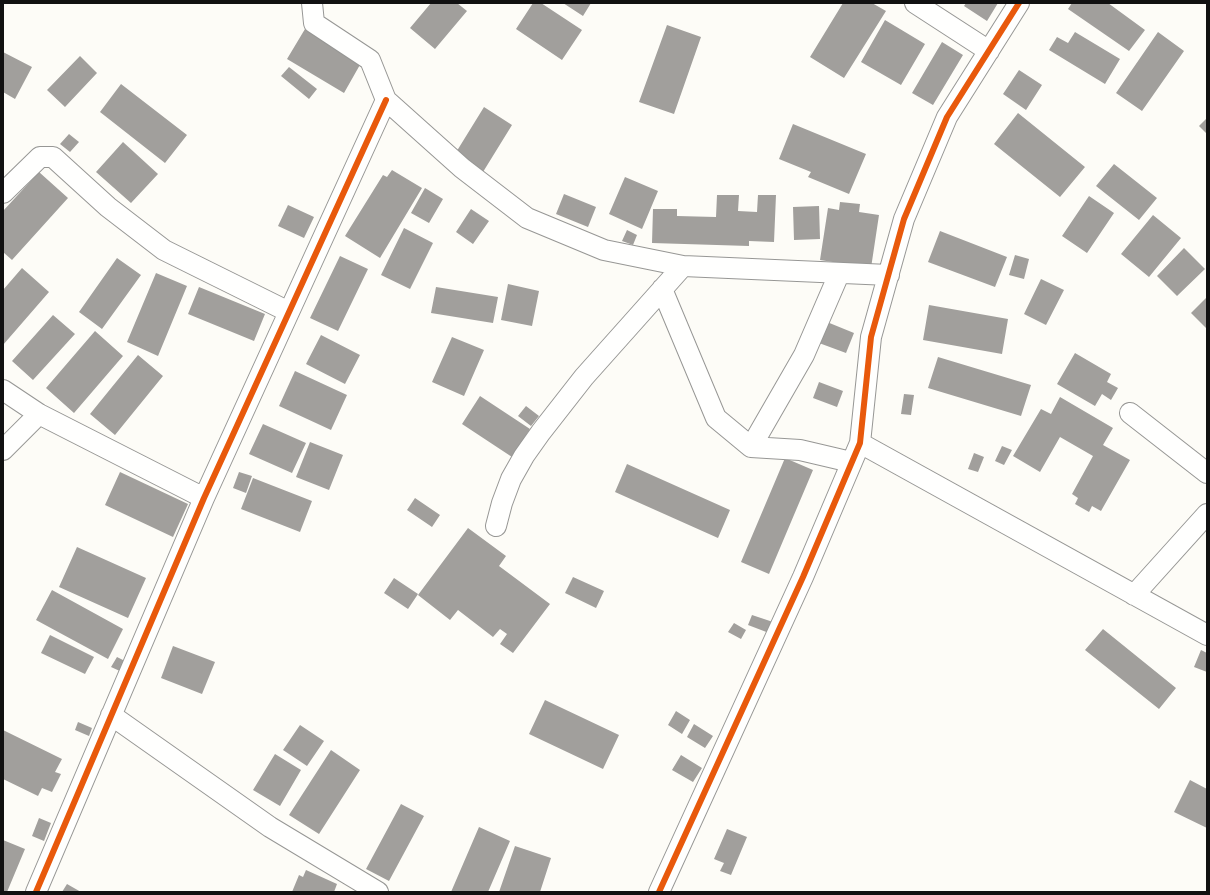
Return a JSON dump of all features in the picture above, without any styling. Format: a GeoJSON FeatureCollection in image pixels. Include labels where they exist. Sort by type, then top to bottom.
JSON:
{"type":"FeatureCollection","features":[{"type":"Feature","properties":{"kind":"street"},"geometry":{"type":"LineString","coordinates":[[312,3],[314,23],[370,60],[386,100],[462,168],[527,218],[604,250],[682,266],[889,276]]}},
{"type":"Feature","properties":{"kind":"street"},"geometry":{"type":"LineString","coordinates":[[915,3],[989,51]]}},
{"type":"Feature","properties":{"kind":"street"},"geometry":{"type":"LineString","coordinates":[[659,892],[803,577],[860,443],[871,337],[904,219],[947,117],[1019,3]]}},
{"type":"Feature","properties":{"kind":"street"},"geometry":{"type":"LineString","coordinates":[[36,892],[204,498],[386,100]]}},
{"type":"Feature","properties":{"kind":"street"},"geometry":{"type":"LineString","coordinates":[[3,193],[40,157],[53,158],[108,208],[164,250],[289,312]]}},
{"type":"Feature","properties":{"kind":"street"},"geometry":{"type":"LineString","coordinates":[[496,526],[502,503],[511,479],[524,456],[541,432],[584,377],[682,266]]}},
{"type":"Feature","properties":{"kind":"street"},"geometry":{"type":"LineString","coordinates":[[751,447],[804,356],[839,274]]}},
{"type":"Feature","properties":{"kind":"street"},"geometry":{"type":"LineString","coordinates":[[662,289],[716,418],[751,447],[800,450],[852,462]]}},
{"type":"Feature","properties":{"kind":"street"},"geometry":{"type":"LineString","coordinates":[[3,390],[39,414],[204,498]]}},
{"type":"Feature","properties":{"kind":"street"},"geometry":{"type":"LineString","coordinates":[[1130,413],[1207,473]]}},
{"type":"Feature","properties":{"kind":"street"},"geometry":{"type":"LineString","coordinates":[[3,450],[39,414]]}},
{"type":"Feature","properties":{"kind":"street"},"geometry":{"type":"LineString","coordinates":[[860,443],[1207,635]]}},
{"type":"Feature","properties":{"kind":"street"},"geometry":{"type":"LineString","coordinates":[[1134,595],[1207,514]]}},
{"type":"Feature","properties":{"kind":"street"},"geometry":{"type":"LineString","coordinates":[[111,715],[270,827],[378,892]]}},
{"type":"Feature","properties":{"kind":"building"},"geometry":{"type":"Polygon","coordinates":[[[431,3],[457,3],[467,11],[435,49],[410,28],[431,3]]]}},
{"type":"Feature","properties":{"kind":"building"},"geometry":{"type":"Polygon","coordinates":[[[533,3],[541,3],[582,30],[562,60],[516,29],[533,3]]]}},
{"type":"Feature","properties":{"kind":"building"},"geometry":{"type":"Polygon","coordinates":[[[563,3],[591,3],[583,16],[563,3]]]}},
{"type":"Feature","properties":{"kind":"building"},"geometry":{"type":"Polygon","coordinates":[[[843,3],[872,3],[886,11],[844,78],[810,57],[843,3]]]}},
{"type":"Feature","properties":{"kind":"building"},"geometry":{"type":"Polygon","coordinates":[[[966,3],[998,3],[987,21],[964,6],[966,3]]]}},
{"type":"Feature","properties":{"kind":"building"},"geometry":{"type":"Polygon","coordinates":[[[1072,3],[1108,3],[1145,30],[1129,51],[1068,9],[1072,3]]]}},
{"type":"Feature","properties":{"kind":"building"},"geometry":{"type":"Polygon","coordinates":[[[885,20],[925,44],[901,85],[861,62],[885,20]]]}},
{"type":"Feature","properties":{"kind":"building"},"geometry":{"type":"Polygon","coordinates":[[[667,25],[701,37],[674,114],[639,102],[667,25]]]}},
{"type":"Feature","properties":{"kind":"building"},"geometry":{"type":"Polygon","coordinates":[[[305,29],[361,63],[344,93],[287,59],[305,29]]]}},
{"type":"Feature","properties":{"kind":"building"},"geometry":{"type":"Polygon","coordinates":[[[1075,32],[1120,59],[1105,84],[1049,50],[1057,37],[1068,43],[1075,32]]]}},
{"type":"Feature","properties":{"kind":"building"},"geometry":{"type":"Polygon","coordinates":[[[1158,32],[1184,51],[1142,111],[1116,93],[1158,32]]]}},
{"type":"Feature","properties":{"kind":"building"},"geometry":{"type":"Polygon","coordinates":[[[942,42],[963,55],[933,105],[912,93],[942,42]]]}},
{"type":"Feature","properties":{"kind":"building"},"geometry":{"type":"Polygon","coordinates":[[[3,52],[32,67],[15,99],[3,92],[3,52]]]}},
{"type":"Feature","properties":{"kind":"building"},"geometry":{"type":"Polygon","coordinates":[[[80,56],[97,73],[65,107],[47,90],[80,56]]]}},
{"type":"Feature","properties":{"kind":"building"},"geometry":{"type":"Polygon","coordinates":[[[289,67],[317,89],[309,99],[281,76],[289,67]]]}},
{"type":"Feature","properties":{"kind":"building"},"geometry":{"type":"Polygon","coordinates":[[[1019,70],[1042,85],[1026,110],[1003,94],[1019,70]]]}},
{"type":"Feature","properties":{"kind":"building"},"geometry":{"type":"Polygon","coordinates":[[[121,84],[187,135],[165,163],[100,112],[121,84]]]}},
{"type":"Feature","properties":{"kind":"building"},"geometry":{"type":"Polygon","coordinates":[[[484,107],[512,125],[483,172],[455,154],[484,107]]]}},
{"type":"Feature","properties":{"kind":"building"},"geometry":{"type":"Polygon","coordinates":[[[1018,113],[1085,167],[1060,197],[994,144],[1018,113]]]}},
{"type":"Feature","properties":{"kind":"building"},"geometry":{"type":"Polygon","coordinates":[[[1207,118],[1207,134],[1199,126],[1207,118]]]}},
{"type":"Feature","properties":{"kind":"building"},"geometry":{"type":"Polygon","coordinates":[[[793,124],[866,154],[849,194],[808,177],[811,172],[779,159],[793,124]]]}},
{"type":"Feature","properties":{"kind":"building"},"geometry":{"type":"Polygon","coordinates":[[[69,134],[79,142],[70,152],[60,144],[69,134]]]}},
{"type":"Feature","properties":{"kind":"building"},"geometry":{"type":"Polygon","coordinates":[[[123,142],[158,174],[131,203],[96,172],[123,142]]]}},
{"type":"Feature","properties":{"kind":"building"},"geometry":{"type":"Polygon","coordinates":[[[1114,164],[1157,198],[1139,220],[1096,186],[1114,164]]]}},
{"type":"Feature","properties":{"kind":"building"},"geometry":{"type":"Polygon","coordinates":[[[392,170],[422,188],[380,258],[345,236],[383,175],[387,177],[392,170]]]}},
{"type":"Feature","properties":{"kind":"building"},"geometry":{"type":"Polygon","coordinates":[[[39,172],[68,198],[12,260],[3,252],[3,211],[39,172]]]}},
{"type":"Feature","properties":{"kind":"building"},"geometry":{"type":"Polygon","coordinates":[[[625,177],[658,191],[642,229],[609,214],[625,177]]]}},
{"type":"Feature","properties":{"kind":"building"},"geometry":{"type":"Polygon","coordinates":[[[425,188],[443,199],[429,223],[411,213],[425,188]]]}},
{"type":"Feature","properties":{"kind":"building"},"geometry":{"type":"Polygon","coordinates":[[[564,194],[596,207],[588,227],[556,214],[564,194]]]}},
{"type":"Feature","properties":{"kind":"building"},"geometry":{"type":"Polygon","coordinates":[[[717,195],[739,195],[738,211],[757,212],[758,195],[776,195],[774,242],[749,241],[749,246],[652,243],[653,209],[677,209],[677,216],[716,217],[717,195]]]}},
{"type":"Feature","properties":{"kind":"building"},"geometry":{"type":"Polygon","coordinates":[[[1089,196],[1114,213],[1087,253],[1062,236],[1089,196]]]}},
{"type":"Feature","properties":{"kind":"building"},"geometry":{"type":"Polygon","coordinates":[[[840,202],[860,204],[859,212],[879,215],[871,268],[820,260],[828,208],[839,210],[840,202]]]}},
{"type":"Feature","properties":{"kind":"building"},"geometry":{"type":"Polygon","coordinates":[[[288,205],[314,217],[304,238],[278,226],[288,205]]]}},
{"type":"Feature","properties":{"kind":"building"},"geometry":{"type":"Polygon","coordinates":[[[819,206],[820,239],[794,240],[793,207],[819,206]]]}},
{"type":"Feature","properties":{"kind":"building"},"geometry":{"type":"Polygon","coordinates":[[[471,209],[489,221],[473,244],[456,232],[471,209]]]}},
{"type":"Feature","properties":{"kind":"building"},"geometry":{"type":"Polygon","coordinates":[[[1153,215],[1181,238],[1149,277],[1121,254],[1153,215]]]}},
{"type":"Feature","properties":{"kind":"building"},"geometry":{"type":"Polygon","coordinates":[[[404,228],[433,243],[410,289],[381,275],[404,228]]]}},
{"type":"Feature","properties":{"kind":"building"},"geometry":{"type":"Polygon","coordinates":[[[627,230],[637,235],[633,245],[622,241],[627,230]]]}},
{"type":"Feature","properties":{"kind":"building"},"geometry":{"type":"Polygon","coordinates":[[[940,231],[1007,257],[995,287],[928,262],[940,231]]]}},
{"type":"Feature","properties":{"kind":"building"},"geometry":{"type":"Polygon","coordinates":[[[1184,248],[1205,269],[1177,296],[1157,276],[1184,248]]]}},
{"type":"Feature","properties":{"kind":"building"},"geometry":{"type":"Polygon","coordinates":[[[1015,255],[1029,259],[1024,279],[1009,275],[1015,255]]]}},
{"type":"Feature","properties":{"kind":"building"},"geometry":{"type":"Polygon","coordinates":[[[340,256],[368,269],[338,331],[310,318],[340,256]]]}},
{"type":"Feature","properties":{"kind":"building"},"geometry":{"type":"Polygon","coordinates":[[[117,258],[141,275],[102,329],[79,312],[117,258]]]}},
{"type":"Feature","properties":{"kind":"building"},"geometry":{"type":"Polygon","coordinates":[[[22,268],[49,292],[3,345],[3,290],[22,268]]]}},
{"type":"Feature","properties":{"kind":"building"},"geometry":{"type":"Polygon","coordinates":[[[156,273],[187,286],[158,356],[127,342],[156,273]]]}},
{"type":"Feature","properties":{"kind":"building"},"geometry":{"type":"Polygon","coordinates":[[[1041,279],[1064,290],[1046,325],[1024,314],[1041,279]]]}},
{"type":"Feature","properties":{"kind":"building"},"geometry":{"type":"Polygon","coordinates":[[[508,284],[539,291],[532,326],[501,320],[508,284]]]}},
{"type":"Feature","properties":{"kind":"building"},"geometry":{"type":"Polygon","coordinates":[[[199,287],[265,314],[254,341],[188,314],[199,287]]]}},
{"type":"Feature","properties":{"kind":"building"},"geometry":{"type":"Polygon","coordinates":[[[436,287],[498,297],[493,323],[431,313],[436,287]]]}},
{"type":"Feature","properties":{"kind":"building"},"geometry":{"type":"Polygon","coordinates":[[[1207,297],[1207,329],[1191,313],[1207,297]]]}},
{"type":"Feature","properties":{"kind":"building"},"geometry":{"type":"Polygon","coordinates":[[[929,305],[1008,319],[1002,354],[923,340],[929,305]]]}},
{"type":"Feature","properties":{"kind":"building"},"geometry":{"type":"Polygon","coordinates":[[[53,315],[75,334],[33,380],[12,361],[53,315]]]}},
{"type":"Feature","properties":{"kind":"building"},"geometry":{"type":"Polygon","coordinates":[[[827,322],[854,333],[846,353],[819,343],[827,322]]]}},
{"type":"Feature","properties":{"kind":"building"},"geometry":{"type":"Polygon","coordinates":[[[95,331],[123,356],[74,413],[46,388],[95,331]]]}},
{"type":"Feature","properties":{"kind":"building"},"geometry":{"type":"Polygon","coordinates":[[[321,335],[360,355],[345,384],[306,364],[321,335]]]}},
{"type":"Feature","properties":{"kind":"building"},"geometry":{"type":"Polygon","coordinates":[[[452,337],[484,350],[464,396],[432,382],[452,337]]]}},
{"type":"Feature","properties":{"kind":"building"},"geometry":{"type":"Polygon","coordinates":[[[1075,353],[1111,374],[1107,382],[1118,388],[1111,400],[1102,394],[1095,406],[1057,384],[1075,353]]]}},
{"type":"Feature","properties":{"kind":"building"},"geometry":{"type":"Polygon","coordinates":[[[138,355],[163,376],[115,435],[90,414],[138,355]]]}},
{"type":"Feature","properties":{"kind":"building"},"geometry":{"type":"Polygon","coordinates":[[[938,357],[1031,385],[1021,416],[928,388],[938,357]]]}},
{"type":"Feature","properties":{"kind":"building"},"geometry":{"type":"Polygon","coordinates":[[[295,371],[347,395],[331,430],[279,406],[295,371]]]}},
{"type":"Feature","properties":{"kind":"building"},"geometry":{"type":"Polygon","coordinates":[[[819,382],[843,391],[837,407],[813,398],[819,382]]]}},
{"type":"Feature","properties":{"kind":"building"},"geometry":{"type":"Polygon","coordinates":[[[904,394],[914,395],[911,415],[901,414],[904,394]]]}},
{"type":"Feature","properties":{"kind":"building"},"geometry":{"type":"Polygon","coordinates":[[[480,396],[530,429],[512,457],[462,424],[480,396]]]}},
{"type":"Feature","properties":{"kind":"building"},"geometry":{"type":"Polygon","coordinates":[[[1060,397],[1113,428],[1103,445],[1130,460],[1101,511],[1092,506],[1089,512],[1075,504],[1078,498],[1072,494],[1093,456],[1060,437],[1040,472],[1013,456],[1041,409],[1051,414],[1060,397]]]}},
{"type":"Feature","properties":{"kind":"building"},"geometry":{"type":"Polygon","coordinates":[[[526,406],[539,416],[531,426],[518,416],[526,406]]]}},
{"type":"Feature","properties":{"kind":"building"},"geometry":{"type":"Polygon","coordinates":[[[263,424],[306,443],[292,473],[249,454],[263,424]]]}},
{"type":"Feature","properties":{"kind":"building"},"geometry":{"type":"Polygon","coordinates":[[[310,442],[343,455],[329,490],[296,477],[310,442]]]}},
{"type":"Feature","properties":{"kind":"building"},"geometry":{"type":"Polygon","coordinates":[[[1002,446],[1012,450],[1004,465],[995,461],[1002,446]]]}},
{"type":"Feature","properties":{"kind":"building"},"geometry":{"type":"Polygon","coordinates":[[[974,453],[984,457],[978,472],[968,469],[974,453]]]}},
{"type":"Feature","properties":{"kind":"building"},"geometry":{"type":"Polygon","coordinates":[[[785,458],[813,470],[769,574],[741,562],[785,458]]]}},
{"type":"Feature","properties":{"kind":"building"},"geometry":{"type":"Polygon","coordinates":[[[627,464],[730,510],[718,538],[615,492],[627,464]]]}},
{"type":"Feature","properties":{"kind":"building"},"geometry":{"type":"Polygon","coordinates":[[[120,472],[188,504],[173,537],[105,505],[120,472]]]}},
{"type":"Feature","properties":{"kind":"building"},"geometry":{"type":"Polygon","coordinates":[[[239,472],[252,476],[246,493],[233,488],[239,472]]]}},
{"type":"Feature","properties":{"kind":"building"},"geometry":{"type":"Polygon","coordinates":[[[253,478],[312,501],[300,532],[241,509],[253,478]]]}},
{"type":"Feature","properties":{"kind":"building"},"geometry":{"type":"Polygon","coordinates":[[[415,498],[440,515],[432,527],[407,510],[415,498]]]}},
{"type":"Feature","properties":{"kind":"building"},"geometry":{"type":"Polygon","coordinates":[[[468,528],[506,556],[499,566],[550,604],[513,653],[500,644],[507,634],[500,629],[493,637],[458,610],[450,620],[418,595],[468,528]]]}},
{"type":"Feature","properties":{"kind":"building"},"geometry":{"type":"Polygon","coordinates":[[[77,547],[146,578],[128,618],[59,587],[77,547]]]}},
{"type":"Feature","properties":{"kind":"building"},"geometry":{"type":"Polygon","coordinates":[[[573,577],[604,591],[596,608],[565,593],[573,577]]]}},
{"type":"Feature","properties":{"kind":"building"},"geometry":{"type":"Polygon","coordinates":[[[394,578],[418,594],[408,609],[384,593],[394,578]]]}},
{"type":"Feature","properties":{"kind":"building"},"geometry":{"type":"Polygon","coordinates":[[[52,590],[123,629],[108,659],[36,620],[52,590]]]}},
{"type":"Feature","properties":{"kind":"building"},"geometry":{"type":"Polygon","coordinates":[[[752,615],[773,622],[769,633],[748,625],[752,615]]]}},
{"type":"Feature","properties":{"kind":"building"},"geometry":{"type":"Polygon","coordinates":[[[734,623],[746,630],[741,639],[728,632],[734,623]]]}},
{"type":"Feature","properties":{"kind":"building"},"geometry":{"type":"Polygon","coordinates":[[[1103,629],[1176,688],[1159,709],[1085,650],[1103,629]]]}},
{"type":"Feature","properties":{"kind":"building"},"geometry":{"type":"Polygon","coordinates":[[[50,635],[94,657],[85,674],[41,653],[50,635]]]}},
{"type":"Feature","properties":{"kind":"building"},"geometry":{"type":"Polygon","coordinates":[[[173,646],[215,662],[202,694],[161,678],[173,646]]]}},
{"type":"Feature","properties":{"kind":"building"},"geometry":{"type":"Polygon","coordinates":[[[1201,650],[1207,653],[1207,672],[1194,667],[1201,650]]]}},
{"type":"Feature","properties":{"kind":"building"},"geometry":{"type":"Polygon","coordinates":[[[117,657],[127,662],[122,672],[111,667],[117,657]]]}},
{"type":"Feature","properties":{"kind":"building"},"geometry":{"type":"Polygon","coordinates":[[[545,700],[619,735],[603,769],[529,734],[545,700]]]}},
{"type":"Feature","properties":{"kind":"building"},"geometry":{"type":"Polygon","coordinates":[[[676,711],[690,720],[682,734],[668,725],[676,711]]]}},
{"type":"Feature","properties":{"kind":"building"},"geometry":{"type":"Polygon","coordinates":[[[78,722],[92,728],[89,736],[75,730],[78,722]]]}},
{"type":"Feature","properties":{"kind":"building"},"geometry":{"type":"Polygon","coordinates":[[[694,724],[713,736],[705,748],[687,737],[694,724]]]}},
{"type":"Feature","properties":{"kind":"building"},"geometry":{"type":"Polygon","coordinates":[[[300,725],[324,741],[307,766],[283,750],[300,725]]]}},
{"type":"Feature","properties":{"kind":"building"},"geometry":{"type":"Polygon","coordinates":[[[3,730],[62,759],[55,772],[61,774],[52,792],[42,788],[38,796],[3,779],[3,730]]]}},
{"type":"Feature","properties":{"kind":"building"},"geometry":{"type":"Polygon","coordinates":[[[331,750],[360,770],[319,834],[289,815],[331,750]]]}},
{"type":"Feature","properties":{"kind":"building"},"geometry":{"type":"Polygon","coordinates":[[[275,754],[301,770],[280,806],[253,790],[275,754]]]}},
{"type":"Feature","properties":{"kind":"building"},"geometry":{"type":"Polygon","coordinates":[[[681,755],[702,768],[693,782],[672,770],[681,755]]]}},
{"type":"Feature","properties":{"kind":"building"},"geometry":{"type":"Polygon","coordinates":[[[1190,780],[1207,789],[1207,828],[1174,812],[1190,780]]]}},
{"type":"Feature","properties":{"kind":"building"},"geometry":{"type":"Polygon","coordinates":[[[401,804],[424,816],[389,881],[366,869],[401,804]]]}},
{"type":"Feature","properties":{"kind":"building"},"geometry":{"type":"Polygon","coordinates":[[[39,818],[51,823],[44,841],[32,836],[39,818]]]}},
{"type":"Feature","properties":{"kind":"building"},"geometry":{"type":"Polygon","coordinates":[[[479,827],[510,841],[488,892],[451,892],[479,827]]]}},
{"type":"Feature","properties":{"kind":"building"},"geometry":{"type":"Polygon","coordinates":[[[727,829],[747,837],[731,875],[720,871],[724,863],[714,859],[727,829]]]}},
{"type":"Feature","properties":{"kind":"building"},"geometry":{"type":"Polygon","coordinates":[[[3,840],[25,849],[7,892],[3,892],[3,840]]]}},
{"type":"Feature","properties":{"kind":"building"},"geometry":{"type":"Polygon","coordinates":[[[515,846],[551,858],[540,892],[499,892],[515,846]]]}},
{"type":"Feature","properties":{"kind":"building"},"geometry":{"type":"Polygon","coordinates":[[[306,870],[337,884],[334,892],[292,892],[299,875],[303,877],[306,870]]]}},
{"type":"Feature","properties":{"kind":"building"},"geometry":{"type":"Polygon","coordinates":[[[67,884],[81,892],[62,892],[67,884]]]}},
{"type":"Feature","properties":{"kind":"cycle path"},"geometry":{"type":"LineString","coordinates":[[659,892],[803,577],[860,443],[871,337],[904,219],[947,117],[1019,3]]}},
{"type":"Feature","properties":{"kind":"cycle path"},"geometry":{"type":"LineString","coordinates":[[36,892],[204,498],[386,100]]}}]}
